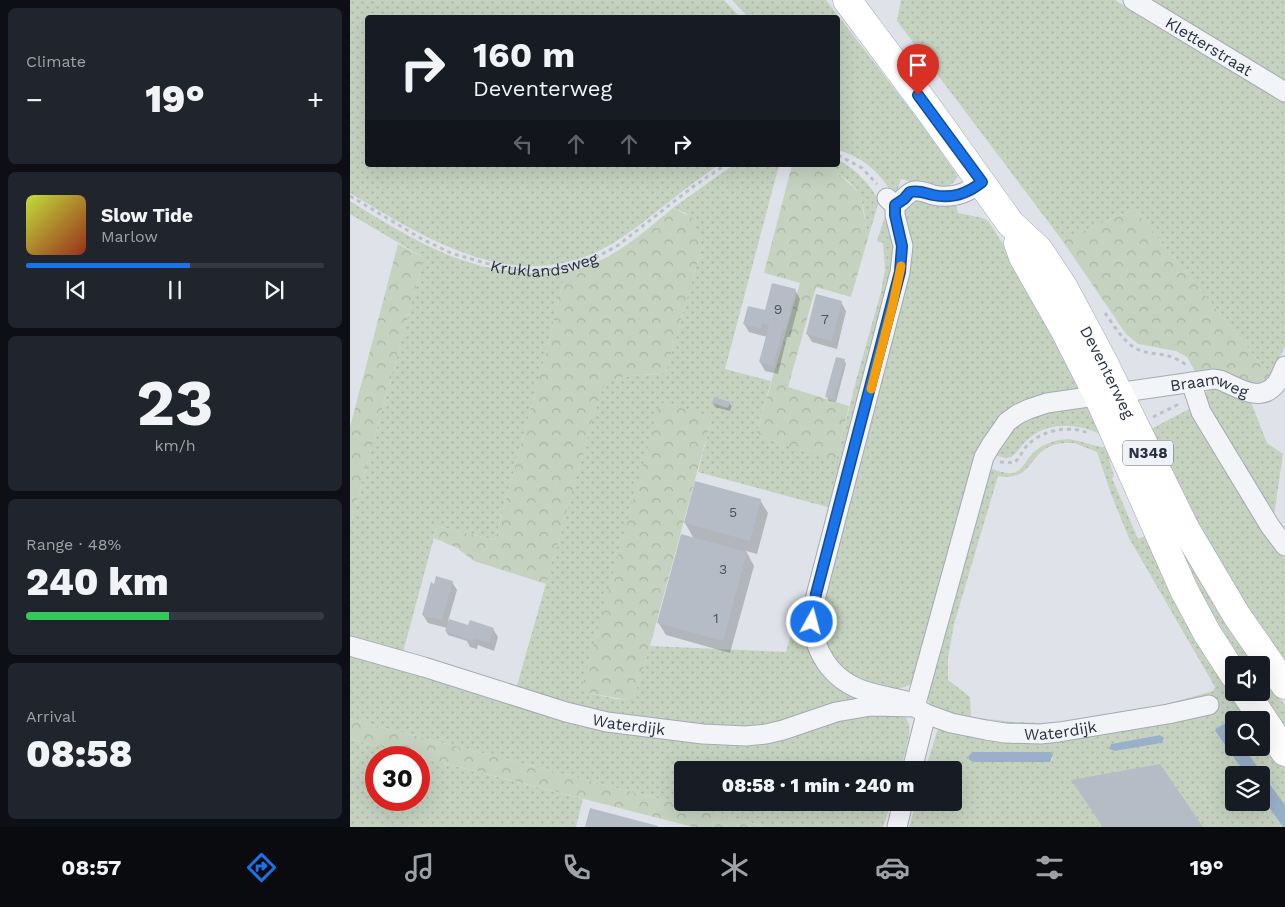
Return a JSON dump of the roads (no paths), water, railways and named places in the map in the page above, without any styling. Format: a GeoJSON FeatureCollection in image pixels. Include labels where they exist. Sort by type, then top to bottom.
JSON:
{"type":"FeatureCollection","features":[{"type":"Feature","properties":{"kind":"main road","name":"Deventerweg"},"geometry":{"type":"LineString","coordinates":[[847,0],[982,182],[1010,223],[1039,250],[1064,288],[1108,394],[1189,536],[1238,616],[1285,685]]}},
{"type":"Feature","properties":{"kind":"main road","name":"Deventerweg"},"geometry":{"type":"LineString","coordinates":[[1108,394],[1114,434],[1184,590],[1211,640],[1225,661]]}},
{"type":"Feature","properties":{"kind":"main road"},"geometry":{"type":"LineString","coordinates":[[1251,701],[1285,752]]}},
{"type":"Feature","properties":{"kind":"street","name":"Kletterstraat"},"geometry":{"type":"LineString","coordinates":[[1133,0],[1285,92]]}},
{"type":"Feature","properties":{"kind":"street"},"geometry":{"type":"LineString","coordinates":[[920,711],[910,702],[867,691],[853,686],[840,678],[821,655],[813,634],[812,622],[816,594],[900,272],[902,246],[891,201],[904,199],[910,192],[919,191],[940,196],[961,195],[972,190],[982,182]]}},
{"type":"Feature","properties":{"kind":"street","name":"Braamweg"},"geometry":{"type":"LineString","coordinates":[[1108,394],[1191,382],[1220,380],[1253,394],[1259,394],[1271,389],[1276,384],[1285,366]]}},
{"type":"Feature","properties":{"kind":"street"},"geometry":{"type":"LineString","coordinates":[[1191,382],[1201,412],[1270,526],[1285,546]]}},
{"type":"Feature","properties":{"kind":"street"},"geometry":{"type":"LineString","coordinates":[[913,761],[920,711],[984,457],[1007,422],[1018,414],[1047,403],[1108,394]]}},
{"type":"Feature","properties":{"kind":"street","name":"Waterdijk"},"geometry":{"type":"LineString","coordinates":[[350,646],[424,667],[566,712],[607,722],[703,734],[746,736],[766,734],[855,708],[871,706],[920,711],[950,722],[986,730],[1040,734],[1159,716],[1209,704]]}},
{"type":"Feature","properties":{"kind":"street"},"geometry":{"type":"LineString","coordinates":[[897,827],[901,811]]}},
{"type":"Feature","properties":{"kind":"water"},"geometry":{"type":"Polygon","coordinates":[[[1225,724],[1225,745],[1215,731],[1216,728],[1225,724]]]}},
{"type":"Feature","properties":{"kind":"water"},"geometry":{"type":"Polygon","coordinates":[[[1160,735],[1164,738],[1162,743],[1115,751],[1109,749],[1111,744],[1160,735]]]}},
{"type":"Feature","properties":{"kind":"water"},"geometry":{"type":"Polygon","coordinates":[[[972,752],[1051,752],[1053,755],[1050,762],[974,762],[969,760],[968,757],[972,752]]]}},
{"type":"Feature","properties":{"kind":"water"},"geometry":{"type":"Polygon","coordinates":[[[1233,756],[1250,756],[1257,766],[1240,766],[1233,756]]]}},
{"type":"Feature","properties":{"kind":"water"},"geometry":{"type":"Polygon","coordinates":[[[1270,784],[1285,805],[1285,827],[1283,827],[1270,809],[1270,784]]]}}]}
